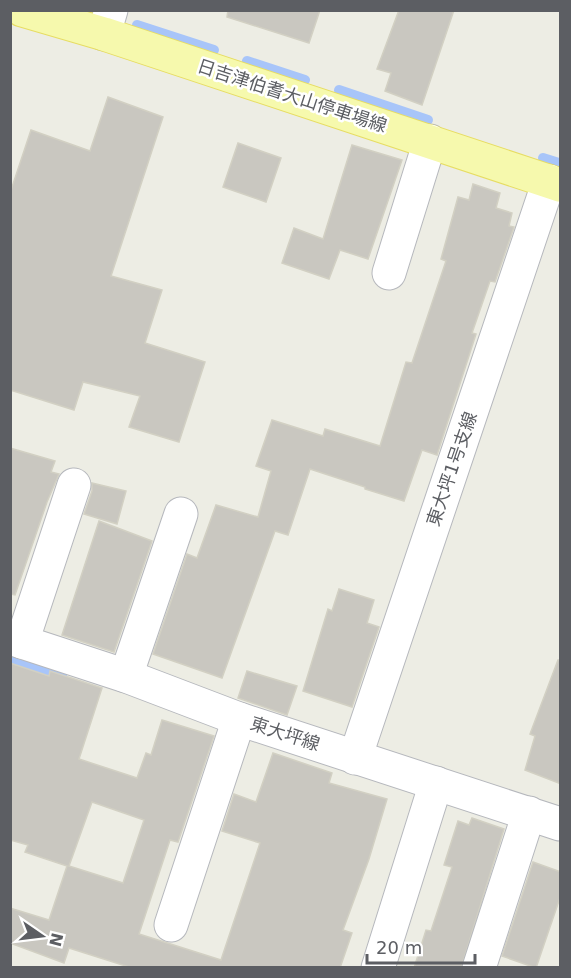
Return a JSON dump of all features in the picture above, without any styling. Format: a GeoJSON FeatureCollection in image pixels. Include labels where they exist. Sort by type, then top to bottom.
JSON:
{"type":"FeatureCollection","features":[{"type":"Feature","properties":{"kind":"main road","name":"日吉津伯耆大山停車場線"},"geometry":{"type":"LineString","coordinates":[[22,10],[108,22],[430,141],[555,183]]}},
{"type":"Feature","properties":{"kind":"street"},"geometry":{"type":"LineString","coordinates":[[389,273],[430,141]]}},
{"type":"Feature","properties":{"kind":"street","name":"東大坪1号支線"},"geometry":{"type":"LineString","coordinates":[[355,758],[555,183]]}},
{"type":"Feature","properties":{"kind":"street"},"geometry":{"type":"LineString","coordinates":[[16,640],[74,485]]}},
{"type":"Feature","properties":{"kind":"street"},"geometry":{"type":"LineString","coordinates":[[126,676],[181,514]]}},
{"type":"Feature","properties":{"kind":"street","name":"東大坪線"},"geometry":{"type":"LineString","coordinates":[[16,640],[126,676],[239,719],[561,825]]}},
{"type":"Feature","properties":{"kind":"street"},"geometry":{"type":"LineString","coordinates":[[171,925],[239,719]]}},
{"type":"Feature","properties":{"kind":"street"},"geometry":{"type":"LineString","coordinates":[[378,968],[436,783]]}},
{"type":"Feature","properties":{"kind":"street"},"geometry":{"type":"LineString","coordinates":[[479,968],[529,813]]}},
{"type":"Feature","properties":{"kind":"building"},"geometry":{"type":"Polygon","coordinates":[[[228,10],[320,10],[309,43],[227,17],[228,10]]]}},
{"type":"Feature","properties":{"kind":"building"},"geometry":{"type":"Polygon","coordinates":[[[399,10],[454,10],[422,105],[385,91],[391,73],[377,69],[399,10]]]}},
{"type":"Feature","properties":{"kind":"building"},"geometry":{"type":"Polygon","coordinates":[[[108,97],[163,117],[111,276],[162,290],[145,343],[205,362],[179,442],[129,427],[140,396],[83,382],[74,410],[10,390],[10,193],[31,130],[90,151],[108,97]]]}},
{"type":"Feature","properties":{"kind":"building"},"geometry":{"type":"Polygon","coordinates":[[[238,143],[281,158],[266,202],[223,187],[238,143]]]}},
{"type":"Feature","properties":{"kind":"building"},"geometry":{"type":"Polygon","coordinates":[[[352,145],[402,160],[368,259],[340,250],[329,279],[282,263],[294,228],[323,239],[352,145]]]}},
{"type":"Feature","properties":{"kind":"building"},"geometry":{"type":"Polygon","coordinates":[[[473,184],[500,193],[496,208],[512,213],[509,226],[514,227],[495,282],[490,281],[472,333],[476,334],[437,455],[422,450],[404,501],[310,469],[288,535],[275,531],[222,678],[153,654],[187,554],[197,558],[216,505],[258,517],[271,471],[256,466],[272,420],[323,436],[325,429],[380,446],[406,362],[412,363],[446,261],[441,259],[458,197],[469,200],[473,184]]]}},
{"type":"Feature","properties":{"kind":"building"},"geometry":{"type":"Polygon","coordinates":[[[10,448],[55,461],[51,472],[59,474],[15,595],[10,594],[10,448]]]}},
{"type":"Feature","properties":{"kind":"building"},"geometry":{"type":"Polygon","coordinates":[[[92,483],[126,491],[117,524],[84,514],[92,491],[92,483]]]}},
{"type":"Feature","properties":{"kind":"building"},"geometry":{"type":"Polygon","coordinates":[[[99,521],[152,541],[114,652],[62,635],[99,521]]]}},
{"type":"Feature","properties":{"kind":"building"},"geometry":{"type":"Polygon","coordinates":[[[339,589],[374,600],[367,623],[379,627],[352,707],[303,691],[328,609],[332,611],[339,589]]]}},
{"type":"Feature","properties":{"kind":"building"},"geometry":{"type":"Polygon","coordinates":[[[558,660],[561,660],[561,784],[525,770],[535,736],[530,734],[558,660]]]}},
{"type":"Feature","properties":{"kind":"building"},"geometry":{"type":"Polygon","coordinates":[[[10,663],[49,676],[50,671],[102,688],[79,759],[137,778],[146,753],[151,755],[162,720],[214,736],[178,842],[170,840],[139,934],[221,960],[260,843],[222,831],[234,794],[256,802],[273,753],[332,773],[329,783],[387,799],[369,859],[343,930],[352,933],[340,968],[132,968],[69,948],[64,963],[10,943],[10,908],[49,920],[67,866],[25,852],[28,845],[10,840],[10,663]],[[92,802],[69,866],[123,883],[144,820],[92,802]]]}},
{"type":"Feature","properties":{"kind":"building"},"geometry":{"type":"Polygon","coordinates":[[[247,671],[297,686],[287,715],[238,698],[247,671]]]}},
{"type":"Feature","properties":{"kind":"building"},"geometry":{"type":"Polygon","coordinates":[[[472,818],[504,829],[461,968],[414,968],[426,930],[431,931],[452,867],[444,865],[458,821],[469,825],[472,818]]]}},
{"type":"Feature","properties":{"kind":"building"},"geometry":{"type":"Polygon","coordinates":[[[533,862],[561,872],[561,895],[536,968],[502,956],[533,862]]]}},
{"type":"Feature","properties":{"kind":"waterway"},"geometry":{"type":"LineString","coordinates":[[137,25],[214,50]]}},
{"type":"Feature","properties":{"kind":"waterway"},"geometry":{"type":"LineString","coordinates":[[247,61],[305,80]]}},
{"type":"Feature","properties":{"kind":"waterway"},"geometry":{"type":"LineString","coordinates":[[339,90],[428,120]]}},
{"type":"Feature","properties":{"kind":"waterway"},"geometry":{"type":"LineString","coordinates":[[543,158],[559,163]]}},
{"type":"Feature","properties":{"kind":"waterway"},"geometry":{"type":"LineString","coordinates":[[10,660],[62,676]]}}]}
